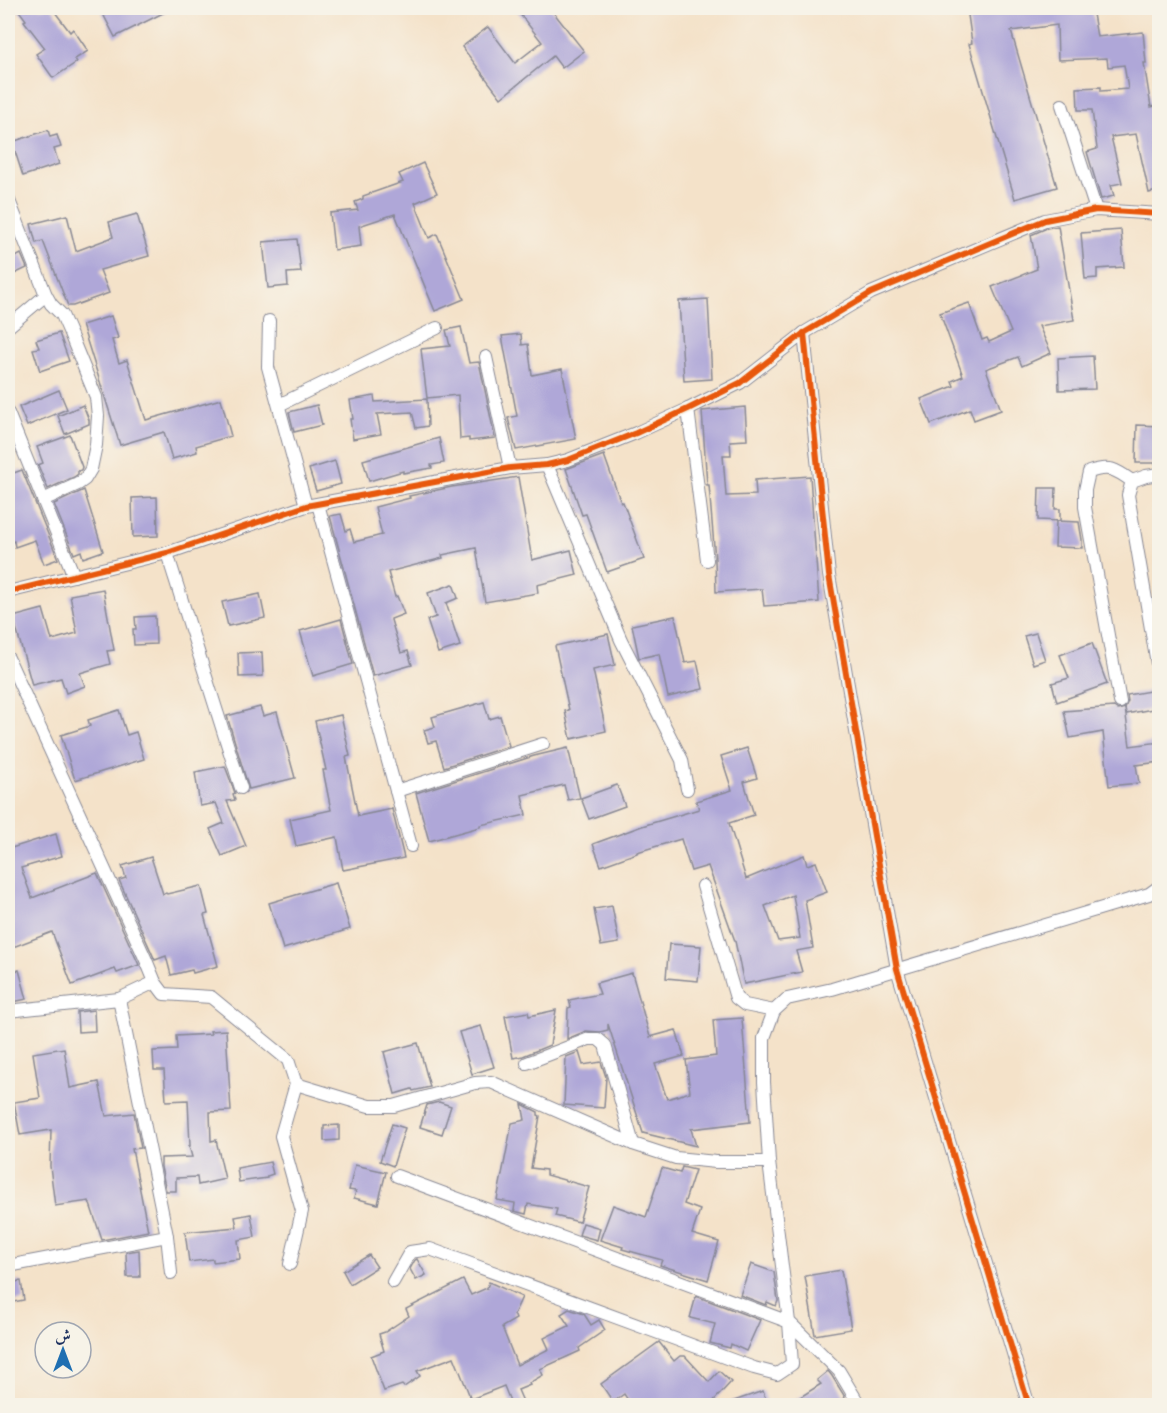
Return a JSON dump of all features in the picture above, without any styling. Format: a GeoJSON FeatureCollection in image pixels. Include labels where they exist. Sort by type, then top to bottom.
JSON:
{"type":"FeatureCollection","features":[{"type":"Feature","properties":{"kind":"street"},"geometry":{"type":"LineString","coordinates":[[1062,105],[1096,210]]}},
{"type":"Feature","properties":{"kind":"street"},"geometry":{"type":"LineString","coordinates":[[8,198],[46,295],[62,315],[96,397],[98,416],[96,445],[91,469],[85,479],[78,484],[43,500]]}},
{"type":"Feature","properties":{"kind":"street"},"geometry":{"type":"LineString","coordinates":[[8,592],[167,553],[312,505],[510,468],[547,465],[568,460],[636,433],[740,383],[804,333],[871,293],[1045,220],[1096,210],[1160,214]]}},
{"type":"Feature","properties":{"kind":"street"},"geometry":{"type":"LineString","coordinates":[[8,327],[46,295]]}},
{"type":"Feature","properties":{"kind":"street"},"geometry":{"type":"LineString","coordinates":[[269,321],[268,367],[312,505],[411,846]]}},
{"type":"Feature","properties":{"kind":"street"},"geometry":{"type":"LineString","coordinates":[[279,405],[437,328]]}},
{"type":"Feature","properties":{"kind":"street"},"geometry":{"type":"LineString","coordinates":[[804,333],[829,575],[897,969],[1029,1406]]}},
{"type":"Feature","properties":{"kind":"street"},"geometry":{"type":"LineString","coordinates":[[486,357],[510,468]]}},
{"type":"Feature","properties":{"kind":"street"},"geometry":{"type":"LineString","coordinates":[[688,409],[707,560]]}},
{"type":"Feature","properties":{"kind":"street"},"geometry":{"type":"LineString","coordinates":[[8,413],[74,576]]}},
{"type":"Feature","properties":{"kind":"street"},"geometry":{"type":"LineString","coordinates":[[547,465],[621,640],[682,760],[687,789]]}},
{"type":"Feature","properties":{"kind":"street"},"geometry":{"type":"LineString","coordinates":[[1120,702],[1085,507],[1085,490],[1089,472],[1101,468],[1116,469],[1132,481]]}},
{"type":"Feature","properties":{"kind":"street"},"geometry":{"type":"LineString","coordinates":[[1132,481],[1160,474]]}},
{"type":"Feature","properties":{"kind":"street"},"geometry":{"type":"LineString","coordinates":[[1132,481],[1128,495],[1160,681]]}},
{"type":"Feature","properties":{"kind":"street"},"geometry":{"type":"LineString","coordinates":[[167,553],[241,789]]}},
{"type":"Feature","properties":{"kind":"street"},"geometry":{"type":"LineString","coordinates":[[8,658],[155,982],[164,994],[211,997],[288,1060],[296,1084],[281,1136],[302,1210],[290,1264]]}},
{"type":"Feature","properties":{"kind":"street"},"geometry":{"type":"LineString","coordinates":[[396,791],[543,744]]}},
{"type":"Feature","properties":{"kind":"street"},"geometry":{"type":"LineString","coordinates":[[703,886],[736,998],[745,1005],[774,1011]]}},
{"type":"Feature","properties":{"kind":"street"},"geometry":{"type":"LineString","coordinates":[[393,1282],[410,1252],[430,1249],[754,1368],[777,1374],[792,1364],[769,1162],[764,1082],[764,1038],[774,1011],[787,999],[832,989],[1149,894],[1160,886]]}},
{"type":"Feature","properties":{"kind":"street"},"geometry":{"type":"LineString","coordinates":[[8,1011],[119,999],[155,982]]}},
{"type":"Feature","properties":{"kind":"street"},"geometry":{"type":"LineString","coordinates":[[119,999],[166,1236],[171,1273]]}},
{"type":"Feature","properties":{"kind":"street"},"geometry":{"type":"LineString","coordinates":[[527,1063],[589,1039],[598,1039],[605,1045],[633,1144]]}},
{"type":"Feature","properties":{"kind":"street"},"geometry":{"type":"LineString","coordinates":[[296,1084],[369,1106],[394,1106],[475,1083],[491,1082],[633,1144],[676,1158],[716,1162],[769,1162]]}},
{"type":"Feature","properties":{"kind":"street"},"geometry":{"type":"LineString","coordinates":[[397,1176],[789,1322],[839,1371],[860,1406]]}},
{"type":"Feature","properties":{"kind":"street"},"geometry":{"type":"LineString","coordinates":[[8,1266],[166,1236]]}},
{"type":"Feature","properties":{"kind":"building"},"geometry":{"type":"Polygon","coordinates":[[[17,8],[52,8],[70,32],[73,29],[88,51],[75,59],[77,62],[53,78],[36,54],[45,48],[17,8]]]}},
{"type":"Feature","properties":{"kind":"building"},"geometry":{"type":"Polygon","coordinates":[[[110,8],[173,8],[115,37],[102,12],[110,8]]]}},
{"type":"Feature","properties":{"kind":"building"},"geometry":{"type":"Polygon","coordinates":[[[515,8],[550,8],[584,51],[562,68],[553,56],[501,98],[462,47],[488,27],[515,63],[542,42],[515,8]]]}},
{"type":"Feature","properties":{"kind":"building"},"geometry":{"type":"Polygon","coordinates":[[[967,8],[1092,8],[1097,37],[1143,32],[1146,63],[1144,63],[1151,107],[1155,106],[1160,120],[1160,190],[1149,193],[1136,134],[1111,137],[1122,183],[1111,185],[1114,196],[1101,199],[1087,152],[1097,149],[1092,110],[1078,110],[1077,88],[1101,87],[1101,91],[1128,89],[1124,65],[1108,67],[1107,58],[1058,60],[1057,25],[1011,31],[1057,187],[1015,199],[969,44],[972,43],[967,8]]]}},
{"type":"Feature","properties":{"kind":"building"},"geometry":{"type":"Polygon","coordinates":[[[48,130],[50,137],[57,135],[61,147],[54,149],[59,164],[23,176],[12,142],[48,130]]]}},
{"type":"Feature","properties":{"kind":"building"},"geometry":{"type":"Polygon","coordinates":[[[423,163],[437,193],[415,203],[429,238],[437,234],[464,299],[435,311],[395,214],[359,226],[361,246],[334,250],[330,213],[358,210],[355,202],[363,199],[363,196],[403,182],[399,174],[423,163]]]}},
{"type":"Feature","properties":{"kind":"building"},"geometry":{"type":"Polygon","coordinates":[[[137,214],[149,256],[100,270],[109,293],[68,306],[43,241],[36,243],[31,224],[67,215],[76,251],[113,237],[109,222],[137,214]]]}},
{"type":"Feature","properties":{"kind":"building"},"geometry":{"type":"Polygon","coordinates":[[[1058,226],[1074,320],[1039,326],[1051,353],[1022,366],[1018,357],[986,369],[1001,410],[974,420],[970,409],[931,424],[921,399],[954,386],[952,381],[963,376],[940,313],[969,303],[982,340],[987,338],[989,342],[1011,332],[992,287],[1037,269],[1031,235],[1058,226]]]}},
{"type":"Feature","properties":{"kind":"building"},"geometry":{"type":"Polygon","coordinates":[[[1121,230],[1124,267],[1097,269],[1097,278],[1085,279],[1081,233],[1121,230]]]}},
{"type":"Feature","properties":{"kind":"building"},"geometry":{"type":"Polygon","coordinates":[[[297,239],[301,272],[287,273],[288,286],[268,288],[263,242],[297,239]]]}},
{"type":"Feature","properties":{"kind":"building"},"geometry":{"type":"Polygon","coordinates":[[[21,254],[27,268],[8,277],[8,261],[21,254]]]}},
{"type":"Feature","properties":{"kind":"building"},"geometry":{"type":"Polygon","coordinates":[[[708,299],[712,379],[684,381],[679,301],[708,299]]]}},
{"type":"Feature","properties":{"kind":"building"},"geometry":{"type":"Polygon","coordinates":[[[111,316],[118,338],[112,340],[119,363],[127,360],[146,420],[221,399],[231,436],[196,446],[197,452],[172,459],[164,432],[120,445],[82,325],[111,316]]]}},
{"type":"Feature","properties":{"kind":"building"},"geometry":{"type":"Polygon","coordinates":[[[461,327],[469,363],[479,362],[495,438],[469,441],[469,438],[460,439],[458,395],[427,398],[421,349],[450,346],[446,330],[461,327]]]}},
{"type":"Feature","properties":{"kind":"building"},"geometry":{"type":"Polygon","coordinates":[[[59,333],[69,361],[40,371],[33,349],[39,348],[36,340],[59,333]]]}},
{"type":"Feature","properties":{"kind":"building"},"geometry":{"type":"Polygon","coordinates":[[[521,334],[522,345],[528,344],[532,375],[562,369],[576,439],[516,450],[508,418],[517,416],[502,336],[521,334]]]}},
{"type":"Feature","properties":{"kind":"building"},"geometry":{"type":"Polygon","coordinates":[[[1093,356],[1095,389],[1059,390],[1058,358],[1093,356]]]}},
{"type":"Feature","properties":{"kind":"building"},"geometry":{"type":"Polygon","coordinates":[[[59,390],[67,409],[27,426],[19,407],[59,390]]]}},
{"type":"Feature","properties":{"kind":"building"},"geometry":{"type":"Polygon","coordinates":[[[374,396],[375,402],[427,399],[428,426],[416,428],[412,412],[377,414],[381,434],[353,439],[350,400],[374,396]]]}},
{"type":"Feature","properties":{"kind":"building"},"geometry":{"type":"Polygon","coordinates":[[[83,405],[89,424],[65,434],[58,416],[83,405]]]}},
{"type":"Feature","properties":{"kind":"building"},"geometry":{"type":"Polygon","coordinates":[[[317,405],[322,425],[294,432],[289,412],[317,405]]]}},
{"type":"Feature","properties":{"kind":"building"},"geometry":{"type":"Polygon","coordinates":[[[745,407],[747,440],[730,441],[731,455],[723,455],[726,496],[756,495],[755,480],[810,476],[819,602],[764,606],[762,589],[716,592],[702,411],[745,407]]]}},
{"type":"Feature","properties":{"kind":"building"},"geometry":{"type":"Polygon","coordinates":[[[1137,425],[1160,426],[1160,463],[1136,463],[1137,425]]]}},
{"type":"Feature","properties":{"kind":"building"},"geometry":{"type":"Polygon","coordinates":[[[70,435],[82,467],[81,470],[74,477],[48,489],[38,465],[43,463],[37,447],[70,435]]]}},
{"type":"Feature","properties":{"kind":"building"},"geometry":{"type":"Polygon","coordinates":[[[439,438],[444,463],[431,465],[432,468],[403,473],[403,471],[369,481],[363,460],[439,438]]]}},
{"type":"Feature","properties":{"kind":"building"},"geometry":{"type":"Polygon","coordinates":[[[604,455],[644,559],[607,572],[586,514],[582,515],[566,469],[604,455]]]}},
{"type":"Feature","properties":{"kind":"building"},"geometry":{"type":"Polygon","coordinates":[[[335,461],[341,484],[316,491],[309,469],[335,461]]]}},
{"type":"Feature","properties":{"kind":"building"},"geometry":{"type":"Polygon","coordinates":[[[22,470],[58,559],[44,564],[35,540],[15,547],[14,541],[8,543],[8,475],[22,470]]]}},
{"type":"Feature","properties":{"kind":"building"},"geometry":{"type":"Polygon","coordinates":[[[518,477],[532,560],[571,550],[577,575],[537,585],[538,593],[485,602],[476,548],[442,555],[443,558],[388,572],[395,597],[397,596],[404,614],[391,620],[401,653],[408,651],[412,665],[373,676],[330,516],[341,514],[346,531],[350,529],[354,542],[382,535],[375,507],[410,498],[409,496],[518,477]]]}},
{"type":"Feature","properties":{"kind":"building"},"geometry":{"type":"Polygon","coordinates":[[[1039,488],[1056,488],[1055,509],[1060,509],[1060,521],[1038,520],[1039,488]]]}},
{"type":"Feature","properties":{"kind":"building"},"geometry":{"type":"Polygon","coordinates":[[[84,490],[103,551],[83,558],[81,551],[74,554],[54,504],[84,490]]]}},
{"type":"Feature","properties":{"kind":"building"},"geometry":{"type":"Polygon","coordinates":[[[157,497],[158,536],[133,537],[132,498],[157,497]]]}},
{"type":"Feature","properties":{"kind":"building"},"geometry":{"type":"Polygon","coordinates":[[[1056,521],[1079,522],[1082,548],[1055,547],[1056,521]]]}},
{"type":"Feature","properties":{"kind":"building"},"geometry":{"type":"Polygon","coordinates":[[[453,584],[458,598],[446,603],[460,646],[438,653],[427,620],[436,617],[428,593],[453,584]]]}},
{"type":"Feature","properties":{"kind":"building"},"geometry":{"type":"Polygon","coordinates":[[[103,589],[114,650],[107,651],[110,664],[80,673],[85,686],[66,693],[61,678],[32,685],[13,617],[43,609],[52,640],[77,633],[70,595],[103,589]]]}},
{"type":"Feature","properties":{"kind":"building"},"geometry":{"type":"Polygon","coordinates":[[[260,594],[265,618],[228,626],[222,602],[260,594]]]}},
{"type":"Feature","properties":{"kind":"building"},"geometry":{"type":"Polygon","coordinates":[[[155,616],[156,644],[134,645],[135,617],[155,616]]]}},
{"type":"Feature","properties":{"kind":"building"},"geometry":{"type":"Polygon","coordinates":[[[675,616],[685,663],[697,661],[703,689],[668,697],[659,654],[639,658],[632,625],[675,616]]]}},
{"type":"Feature","properties":{"kind":"building"},"geometry":{"type":"Polygon","coordinates":[[[341,619],[353,664],[313,676],[300,631],[341,619]]]}},
{"type":"Feature","properties":{"kind":"building"},"geometry":{"type":"Polygon","coordinates":[[[1036,633],[1045,660],[1033,664],[1024,636],[1036,633]]]}},
{"type":"Feature","properties":{"kind":"building"},"geometry":{"type":"Polygon","coordinates":[[[608,634],[615,665],[593,670],[606,731],[571,739],[565,711],[569,710],[555,646],[608,634]]]}},
{"type":"Feature","properties":{"kind":"building"},"geometry":{"type":"Polygon","coordinates":[[[1092,643],[1107,684],[1057,702],[1052,683],[1069,678],[1060,655],[1092,643]]]}},
{"type":"Feature","properties":{"kind":"building"},"geometry":{"type":"Polygon","coordinates":[[[262,652],[263,676],[239,677],[238,653],[262,652]]]}},
{"type":"Feature","properties":{"kind":"building"},"geometry":{"type":"Polygon","coordinates":[[[1155,690],[1158,708],[1126,714],[1127,695],[1155,690]]]}},
{"type":"Feature","properties":{"kind":"building"},"geometry":{"type":"Polygon","coordinates":[[[484,702],[489,719],[500,716],[509,746],[444,767],[436,741],[428,743],[424,730],[435,727],[432,717],[484,702]]]}},
{"type":"Feature","properties":{"kind":"building"},"geometry":{"type":"Polygon","coordinates":[[[260,707],[263,716],[277,712],[295,778],[249,789],[227,716],[260,707]]]}},
{"type":"Feature","properties":{"kind":"building"},"geometry":{"type":"Polygon","coordinates":[[[1114,707],[1118,710],[1125,708],[1130,746],[1160,742],[1160,762],[1136,765],[1139,783],[1109,786],[1103,732],[1070,738],[1064,711],[1114,707]]]}},
{"type":"Feature","properties":{"kind":"building"},"geometry":{"type":"Polygon","coordinates":[[[119,710],[127,735],[136,732],[144,759],[75,780],[61,735],[90,726],[88,720],[119,710]]]}},
{"type":"Feature","properties":{"kind":"building"},"geometry":{"type":"Polygon","coordinates":[[[341,715],[350,756],[346,757],[358,816],[392,809],[404,858],[343,870],[337,837],[296,846],[290,819],[331,810],[323,770],[326,770],[315,721],[341,715]]]}},
{"type":"Feature","properties":{"kind":"building"},"geometry":{"type":"Polygon","coordinates":[[[568,748],[580,798],[568,800],[564,785],[522,795],[526,815],[480,825],[480,827],[429,841],[416,793],[534,756],[568,748]]]}},
{"type":"Feature","properties":{"kind":"building"},"geometry":{"type":"Polygon","coordinates":[[[747,748],[757,778],[744,782],[754,815],[729,823],[746,879],[804,855],[807,865],[816,862],[827,892],[805,900],[813,948],[796,951],[802,972],[744,984],[735,941],[708,866],[691,871],[681,839],[601,866],[593,844],[699,809],[696,801],[732,790],[721,756],[747,748]],[[793,895],[765,906],[778,941],[800,938],[793,895]]]}},
{"type":"Feature","properties":{"kind":"building"},"geometry":{"type":"Polygon","coordinates":[[[225,766],[235,793],[233,794],[235,800],[227,801],[246,846],[222,856],[210,829],[224,823],[216,803],[200,806],[195,772],[225,766]]]}},
{"type":"Feature","properties":{"kind":"building"},"geometry":{"type":"Polygon","coordinates":[[[617,785],[625,806],[589,819],[581,798],[617,785]]]}},
{"type":"Feature","properties":{"kind":"building"},"geometry":{"type":"Polygon","coordinates":[[[56,834],[62,856],[21,868],[32,898],[97,873],[139,965],[117,973],[115,969],[72,985],[52,932],[8,949],[8,849],[56,834]]]}},
{"type":"Feature","properties":{"kind":"building"},"geometry":{"type":"Polygon","coordinates":[[[151,857],[163,894],[201,886],[208,914],[204,915],[218,966],[193,973],[192,970],[171,975],[166,956],[155,960],[119,880],[126,878],[122,866],[151,857]]]}},
{"type":"Feature","properties":{"kind":"building"},"geometry":{"type":"Polygon","coordinates":[[[336,883],[350,929],[283,949],[269,903],[336,883]]]}},
{"type":"Feature","properties":{"kind":"building"},"geometry":{"type":"Polygon","coordinates":[[[612,906],[619,943],[601,946],[594,909],[612,906]]]}},
{"type":"Feature","properties":{"kind":"building"},"geometry":{"type":"Polygon","coordinates":[[[669,944],[701,946],[698,981],[666,978],[669,944]]]}},
{"type":"Feature","properties":{"kind":"building"},"geometry":{"type":"Polygon","coordinates":[[[19,970],[27,999],[8,1003],[8,973],[19,970]]]}},
{"type":"Feature","properties":{"kind":"building"},"geometry":{"type":"Polygon","coordinates":[[[632,973],[650,1037],[676,1030],[684,1056],[655,1064],[667,1099],[690,1092],[686,1060],[716,1056],[713,1020],[742,1018],[750,1122],[691,1129],[696,1146],[643,1133],[608,1024],[608,1030],[586,1031],[567,1039],[568,1008],[571,1007],[569,1000],[600,994],[596,983],[632,973]]]}},
{"type":"Feature","properties":{"kind":"building"},"geometry":{"type":"Polygon","coordinates":[[[94,1010],[95,1031],[78,1032],[77,1012],[94,1010]]]}},
{"type":"Feature","properties":{"kind":"building"},"geometry":{"type":"Polygon","coordinates":[[[556,1010],[550,1045],[513,1058],[505,1016],[528,1012],[529,1016],[556,1010]]]}},
{"type":"Feature","properties":{"kind":"building"},"geometry":{"type":"Polygon","coordinates":[[[481,1026],[494,1067],[472,1074],[459,1032],[481,1026]]]}},
{"type":"Feature","properties":{"kind":"building"},"geometry":{"type":"Polygon","coordinates":[[[226,1030],[231,1111],[210,1112],[211,1141],[216,1140],[225,1179],[198,1185],[197,1177],[176,1178],[176,1191],[166,1191],[161,1158],[192,1157],[189,1146],[188,1100],[166,1101],[164,1070],[154,1070],[153,1051],[177,1050],[176,1036],[211,1034],[210,1031],[226,1030]]]}},
{"type":"Feature","properties":{"kind":"building"},"geometry":{"type":"Polygon","coordinates":[[[418,1043],[430,1087],[395,1094],[384,1052],[418,1043]]]}},
{"type":"Feature","properties":{"kind":"building"},"geometry":{"type":"Polygon","coordinates":[[[64,1048],[70,1088],[99,1082],[106,1116],[134,1113],[141,1148],[132,1149],[148,1231],[102,1240],[89,1201],[55,1206],[50,1166],[51,1130],[20,1135],[14,1102],[40,1098],[33,1053],[64,1048]]]}},
{"type":"Feature","properties":{"kind":"building"},"geometry":{"type":"Polygon","coordinates":[[[579,1052],[583,1065],[601,1062],[606,1077],[604,1108],[564,1105],[566,1057],[579,1052]]]}},
{"type":"Feature","properties":{"kind":"building"},"geometry":{"type":"Polygon","coordinates":[[[439,1102],[451,1106],[442,1134],[420,1127],[427,1105],[439,1102]]]}},
{"type":"Feature","properties":{"kind":"building"},"geometry":{"type":"Polygon","coordinates":[[[522,1104],[538,1112],[540,1116],[531,1168],[546,1170],[546,1175],[589,1187],[579,1222],[555,1216],[557,1209],[528,1204],[526,1214],[514,1211],[515,1203],[497,1200],[512,1123],[525,1120],[522,1104]]]}},
{"type":"Feature","properties":{"kind":"building"},"geometry":{"type":"Polygon","coordinates":[[[392,1124],[405,1128],[393,1166],[380,1161],[392,1124]]]}},
{"type":"Feature","properties":{"kind":"building"},"geometry":{"type":"Polygon","coordinates":[[[339,1125],[339,1140],[324,1141],[324,1126],[339,1125]]]}},
{"type":"Feature","properties":{"kind":"building"},"geometry":{"type":"Polygon","coordinates":[[[270,1162],[273,1174],[267,1178],[239,1182],[237,1168],[270,1162]]]}},
{"type":"Feature","properties":{"kind":"building"},"geometry":{"type":"Polygon","coordinates":[[[355,1165],[386,1172],[378,1204],[354,1198],[356,1191],[349,1190],[355,1165]]]}},
{"type":"Feature","properties":{"kind":"building"},"geometry":{"type":"Polygon","coordinates":[[[682,1167],[695,1170],[684,1204],[700,1210],[692,1234],[719,1242],[708,1280],[660,1265],[662,1260],[622,1249],[623,1247],[600,1240],[613,1205],[646,1217],[662,1168],[680,1173],[682,1167]]]}},
{"type":"Feature","properties":{"kind":"building"},"geometry":{"type":"Polygon","coordinates":[[[251,1214],[255,1237],[238,1240],[240,1259],[189,1262],[185,1232],[237,1227],[235,1217],[251,1214]]]}},
{"type":"Feature","properties":{"kind":"building"},"geometry":{"type":"Polygon","coordinates":[[[583,1223],[600,1228],[597,1240],[579,1235],[583,1223]]]}},
{"type":"Feature","properties":{"kind":"building"},"geometry":{"type":"Polygon","coordinates":[[[139,1250],[140,1277],[127,1277],[126,1252],[139,1250]]]}},
{"type":"Feature","properties":{"kind":"building"},"geometry":{"type":"Polygon","coordinates":[[[369,1255],[377,1267],[350,1284],[343,1271],[369,1255]]]}},
{"type":"Feature","properties":{"kind":"building"},"geometry":{"type":"Polygon","coordinates":[[[417,1259],[426,1275],[416,1280],[410,1269],[417,1259]]]}},
{"type":"Feature","properties":{"kind":"building"},"geometry":{"type":"Polygon","coordinates":[[[751,1264],[774,1272],[778,1301],[776,1306],[767,1302],[766,1305],[740,1295],[751,1264]]]}},
{"type":"Feature","properties":{"kind":"building"},"geometry":{"type":"Polygon","coordinates":[[[841,1270],[851,1329],[815,1335],[805,1276],[841,1270]]]}},
{"type":"Feature","properties":{"kind":"building"},"geometry":{"type":"Polygon","coordinates":[[[463,1280],[471,1295],[487,1288],[489,1282],[522,1297],[514,1314],[516,1319],[502,1327],[517,1365],[549,1349],[544,1338],[569,1326],[561,1314],[569,1309],[584,1314],[591,1325],[599,1320],[605,1330],[579,1348],[580,1351],[540,1369],[543,1375],[529,1383],[530,1385],[518,1390],[525,1406],[512,1406],[504,1386],[471,1399],[454,1357],[417,1371],[420,1376],[404,1387],[402,1385],[384,1391],[371,1356],[384,1351],[379,1334],[409,1316],[406,1309],[463,1280]]]}},
{"type":"Feature","properties":{"kind":"building"},"geometry":{"type":"Polygon","coordinates":[[[21,1281],[24,1300],[8,1303],[8,1283],[21,1281]]]}},
{"type":"Feature","properties":{"kind":"building"},"geometry":{"type":"Polygon","coordinates":[[[696,1296],[760,1320],[746,1351],[731,1344],[730,1348],[710,1343],[715,1324],[690,1318],[696,1296]]]}},
{"type":"Feature","properties":{"kind":"building"},"geometry":{"type":"Polygon","coordinates":[[[659,1342],[674,1361],[680,1356],[685,1356],[709,1382],[719,1371],[731,1382],[709,1406],[632,1406],[624,1394],[613,1402],[601,1384],[659,1342]]]}},
{"type":"Feature","properties":{"kind":"building"},"geometry":{"type":"Polygon","coordinates":[[[828,1371],[845,1397],[835,1406],[786,1406],[821,1384],[817,1380],[828,1371]]]}},
{"type":"Feature","properties":{"kind":"building"},"geometry":{"type":"Polygon","coordinates":[[[763,1391],[768,1406],[728,1406],[728,1403],[763,1391]]]}},
{"type":"Feature","properties":{"kind":"cycle path"},"geometry":{"type":"LineString","coordinates":[[8,592],[167,553],[306,506],[510,468],[547,465],[568,460],[636,433],[740,383],[804,333],[871,293],[1045,220],[1096,210],[1160,214]]}},
{"type":"Feature","properties":{"kind":"cycle path"},"geometry":{"type":"LineString","coordinates":[[804,333],[829,575],[897,969],[1029,1406]]}}]}
